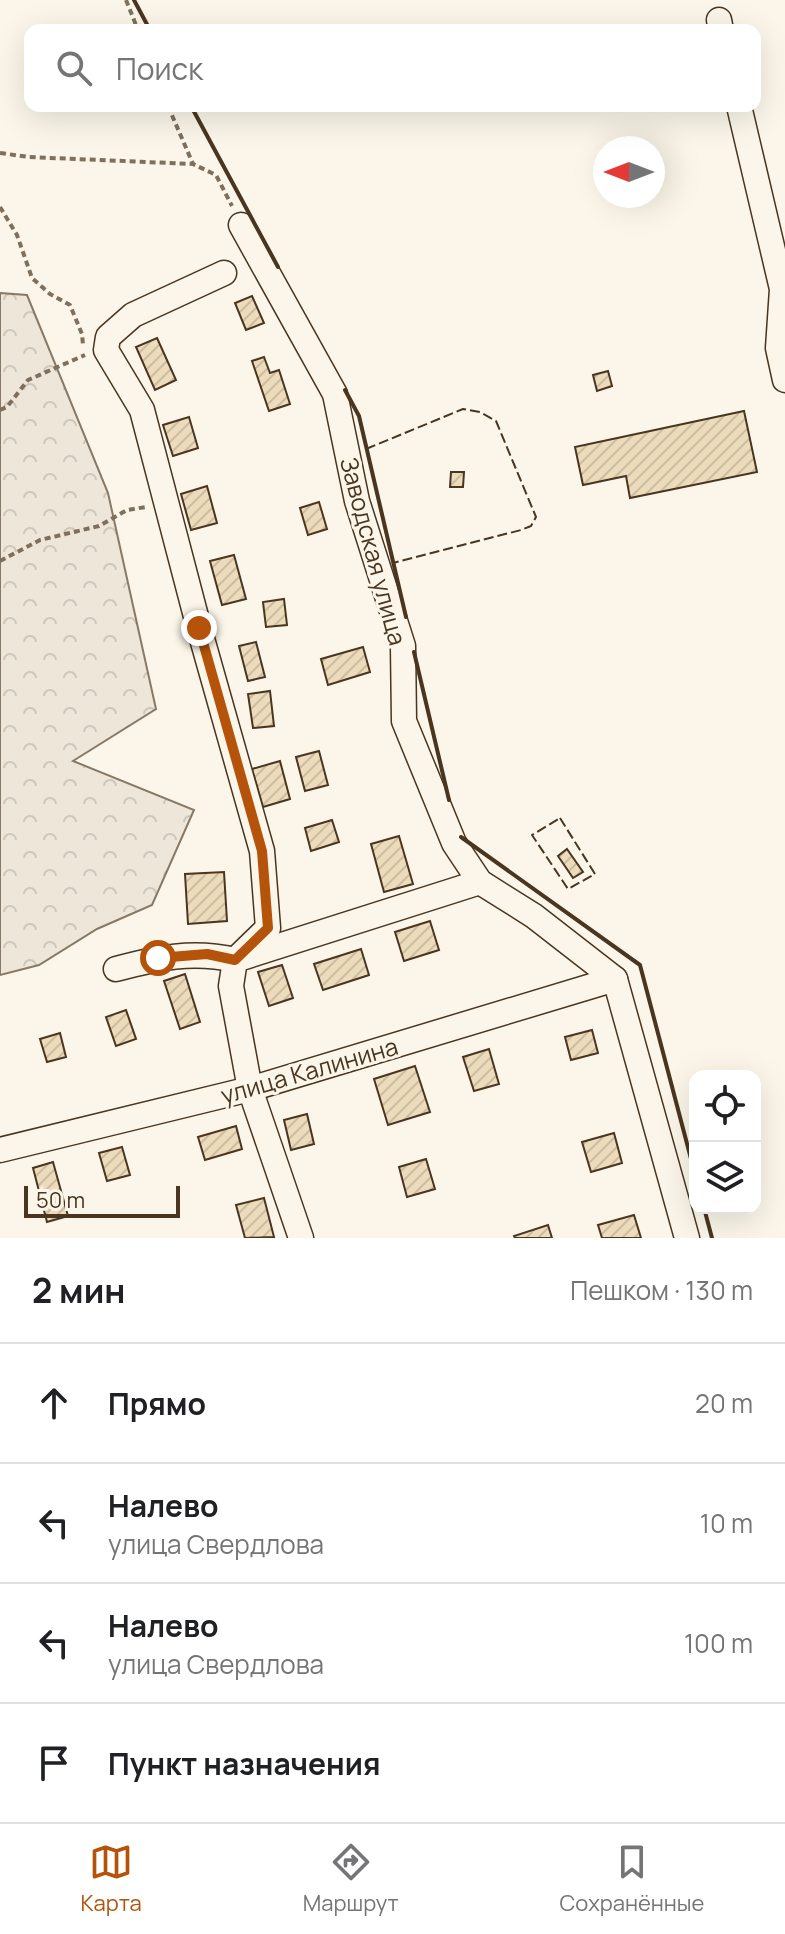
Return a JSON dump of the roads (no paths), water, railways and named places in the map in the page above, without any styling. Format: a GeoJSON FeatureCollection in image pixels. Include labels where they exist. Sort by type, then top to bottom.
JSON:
{"type":"FeatureCollection","features":[{"type":"Feature","properties":{"kind":"street"},"geometry":{"type":"LineString","coordinates":[[740,112],[782,289],[785,380]]}},
{"type":"Feature","properties":{"kind":"street","name":"Заводская улица"},"geometry":{"type":"LineString","coordinates":[[241,225],[335,394],[357,501],[403,646],[404,721],[454,843],[480,882],[534,916],[615,979]]}},
{"type":"Feature","properties":{"kind":"street"},"geometry":{"type":"LineString","coordinates":[[224,273],[133,315],[95,352],[142,410],[262,851],[268,928],[235,960],[231,986],[250,1089],[301,1238]]}},
{"type":"Feature","properties":{"kind":"street"},"geometry":{"type":"LineString","coordinates":[[116,969],[158,958],[207,954],[235,960],[480,882]]}},
{"type":"Feature","properties":{"kind":"street"},"geometry":{"type":"LineString","coordinates":[[615,979],[687,1238]]}},
{"type":"Feature","properties":{"kind":"street","name":"улица Калинина"},"geometry":{"type":"LineString","coordinates":[[0,1150],[250,1089],[615,979]]}}]}
